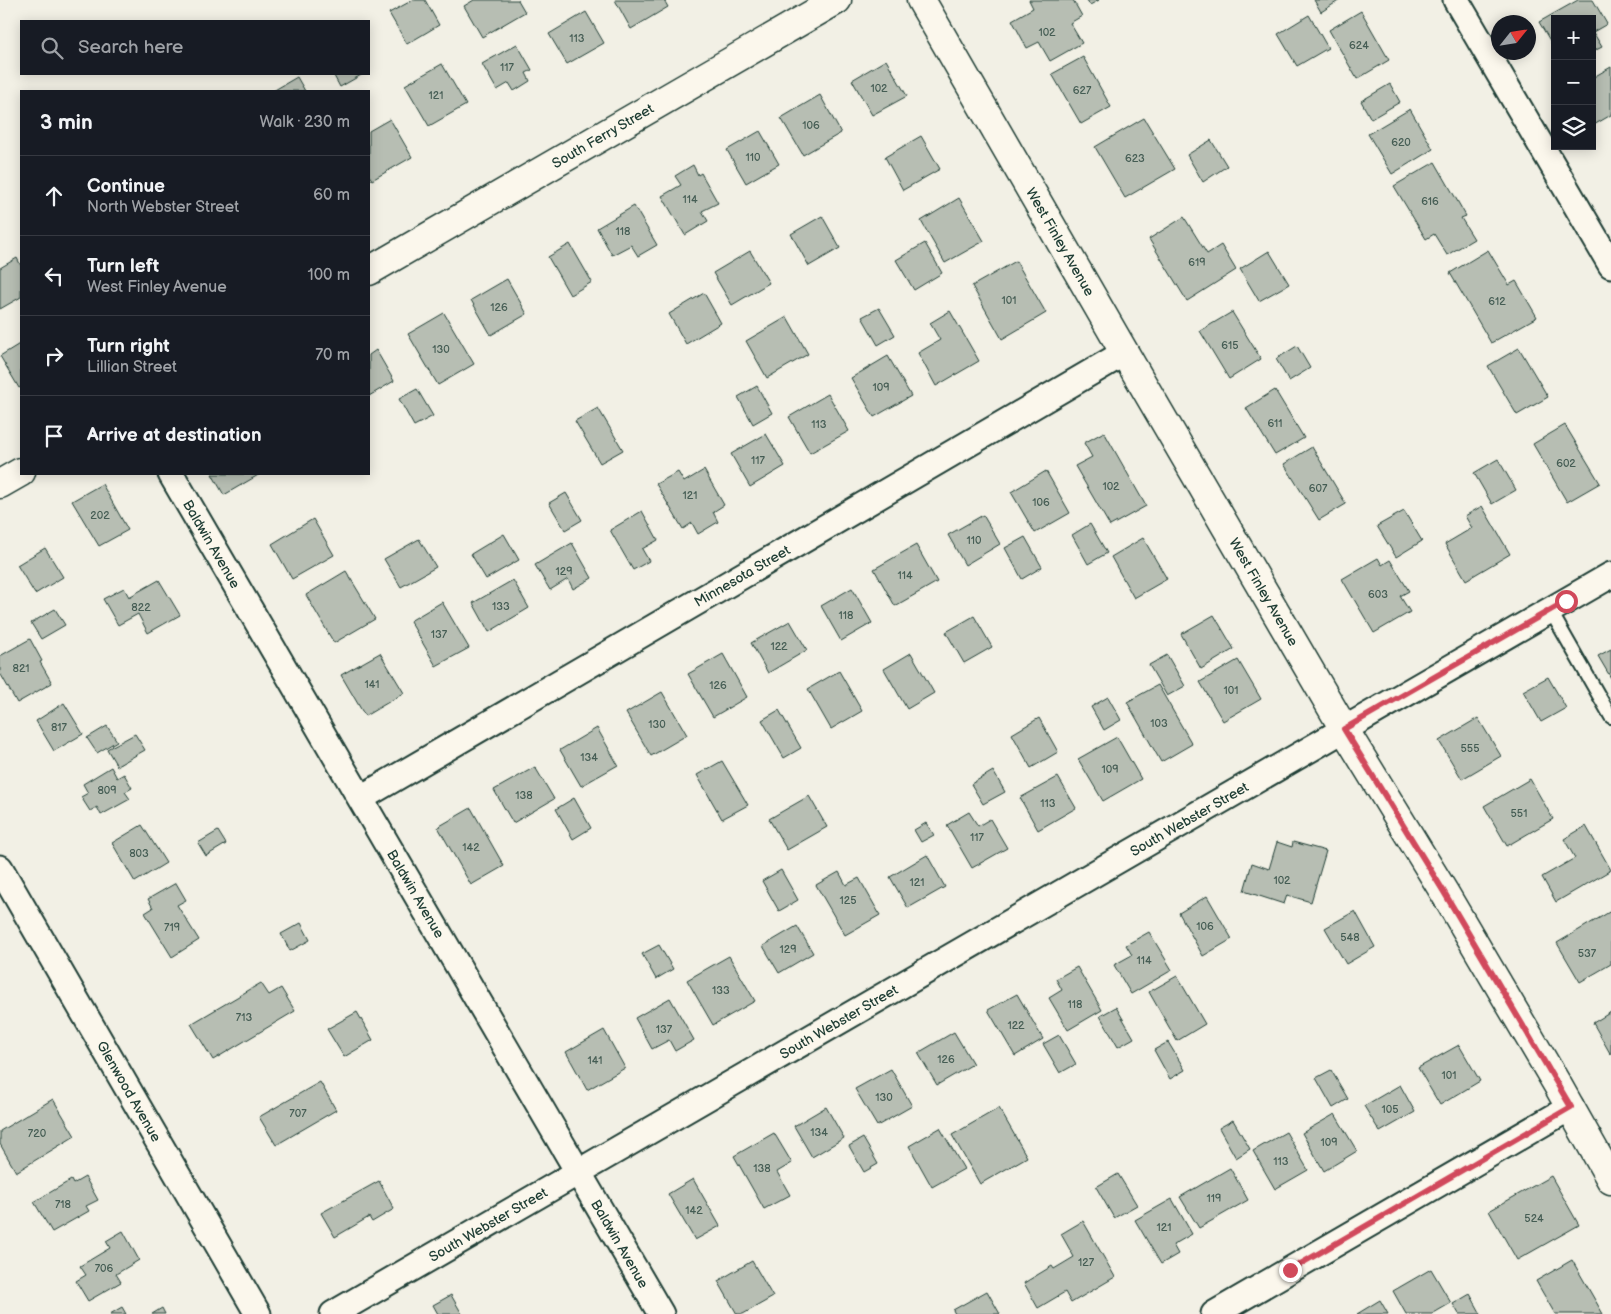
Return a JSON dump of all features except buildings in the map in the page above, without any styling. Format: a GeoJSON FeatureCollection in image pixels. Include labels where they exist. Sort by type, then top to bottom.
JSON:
{"type":"FeatureCollection","features":[{"type":"Feature","properties":{"kind":"main road","name":"South Ferry Street"},"geometry":{"type":"LineString","coordinates":[[370,270],[838,0]]}},
{"type":"Feature","properties":{"kind":"main road","name":"West Finley Avenue"},"geometry":{"type":"LineString","coordinates":[[921,0],[1124,353],[1344,729],[1444,892],[1571,1107],[1611,1180]]}},
{"type":"Feature","properties":{"kind":"main road"},"geometry":{"type":"LineString","coordinates":[[0,484],[20,473]]}},
{"type":"Feature","properties":{"kind":"street"},"geometry":{"type":"LineString","coordinates":[[1456,0],[1611,265]]}},
{"type":"Feature","properties":{"kind":"street","name":"Minnesota Street"},"geometry":{"type":"LineString","coordinates":[[360,798],[1124,353]]}},
{"type":"Feature","properties":{"kind":"street","name":"Baldwin Avenue"},"geometry":{"type":"LineString","coordinates":[[172,475],[661,1314]]}},
{"type":"Feature","properties":{"kind":"street","name":"South Webster Street"},"geometry":{"type":"LineString","coordinates":[[333,1314],[1611,575]]}},
{"type":"Feature","properties":{"kind":"street","name":"Glenwood Avenue"},"geometry":{"type":"LineString","coordinates":[[0,868],[258,1314]]}},
{"type":"Feature","properties":{"kind":"street"},"geometry":{"type":"LineString","coordinates":[[1214,1314],[1571,1107]]}},
{"type":"Feature","properties":{"kind":"lane"},"geometry":{"type":"LineString","coordinates":[[1550,610],[1611,717]]}},
{"type":"Feature","properties":{"kind":"route"},"geometry":{"type":"LineString","coordinates":[[1290,1270],[1571,1107],[1444,892],[1344,729],[1566,601]]}}]}
